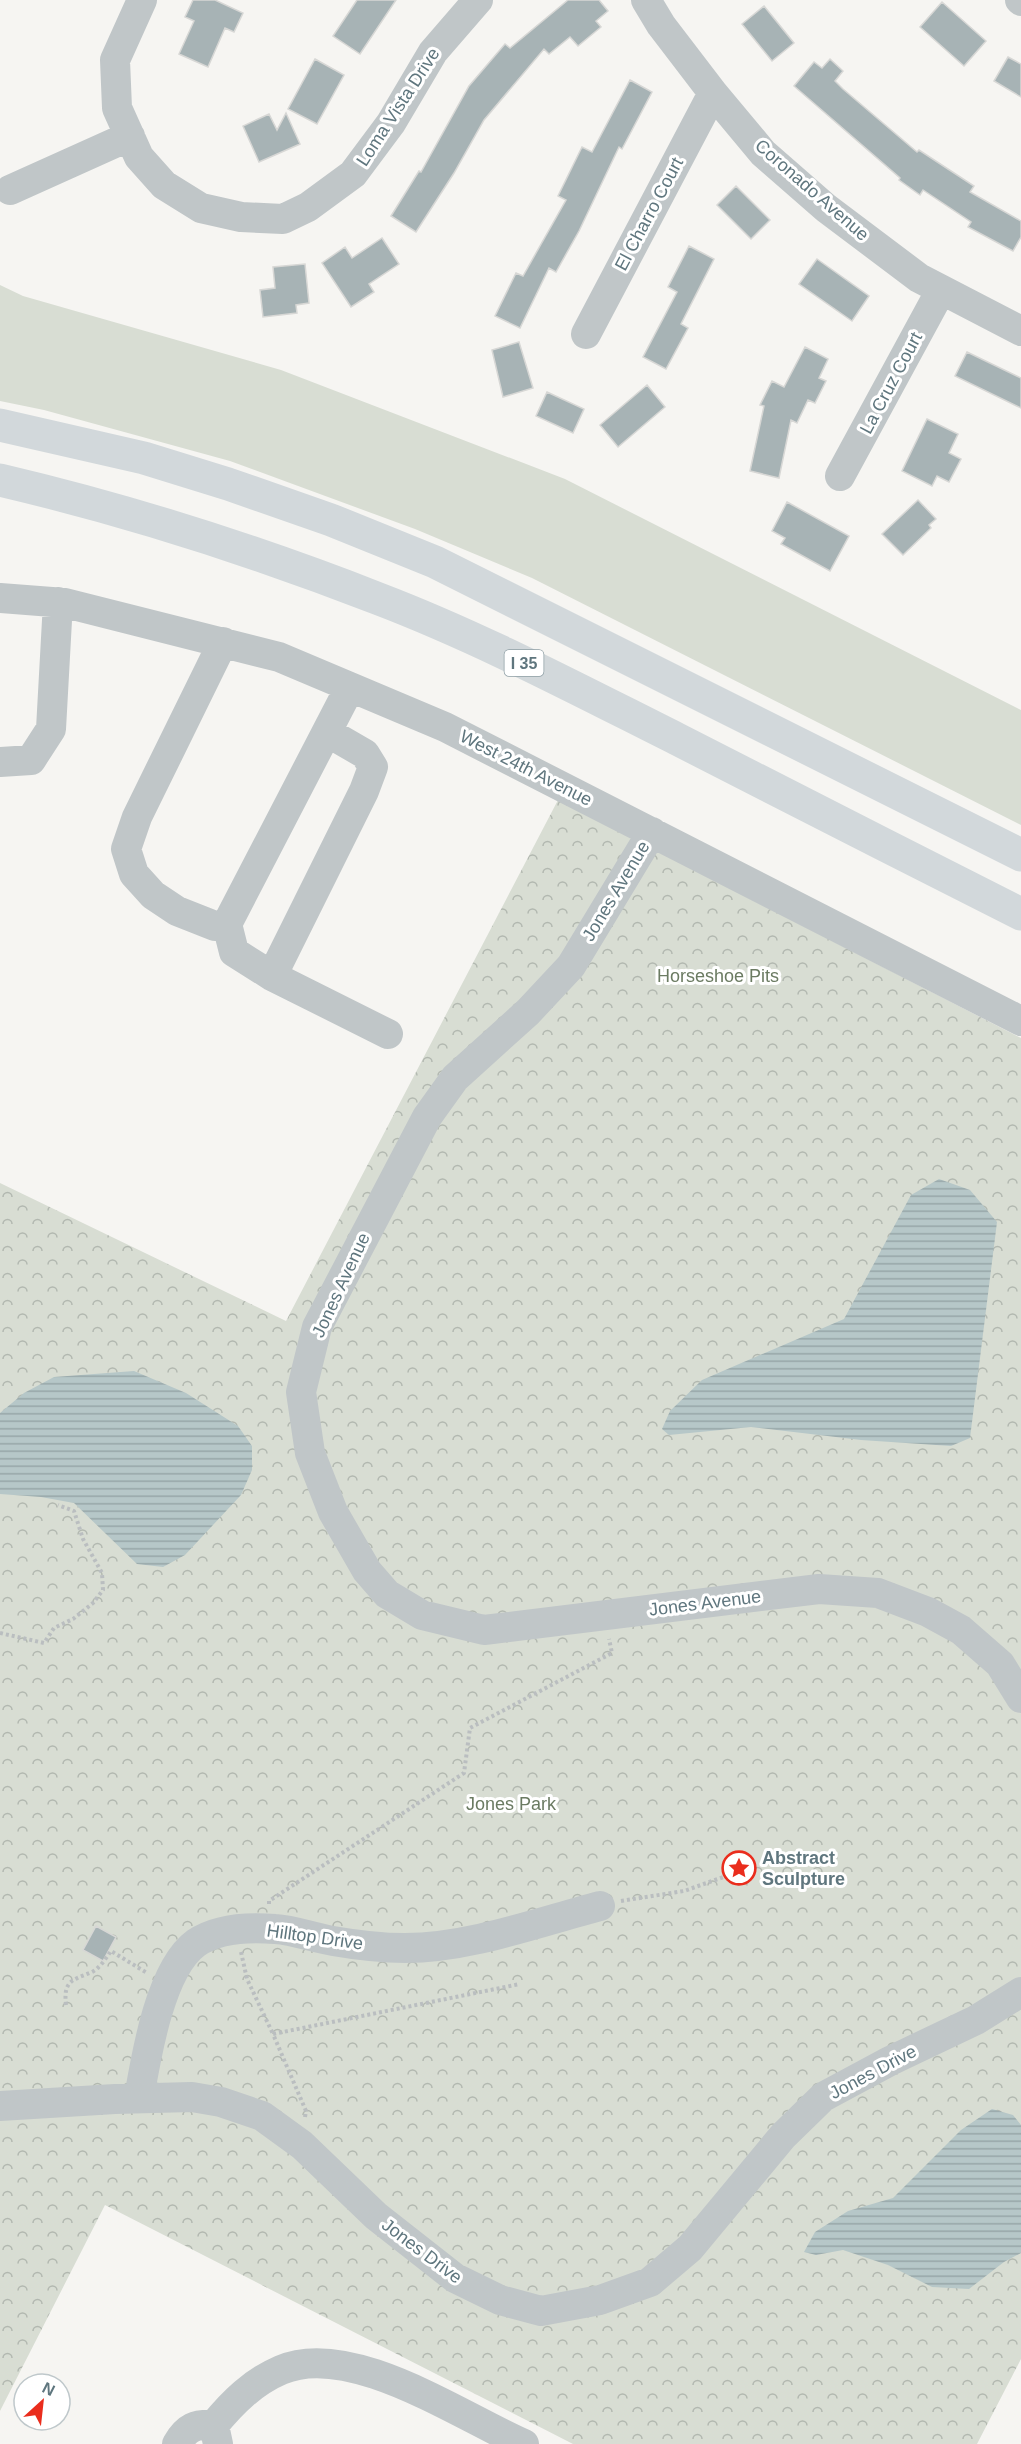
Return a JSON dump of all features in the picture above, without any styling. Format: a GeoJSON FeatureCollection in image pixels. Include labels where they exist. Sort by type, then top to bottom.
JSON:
{"type":"FeatureCollection","features":[{"type":"Feature","properties":{"kind":"highway"},"geometry":{"type":"LineString","coordinates":[[0,425],[144,458],[228,484],[331,520],[435,562],[1021,855]]}},
{"type":"Feature","properties":{"kind":"highway","name":"I 35"},"geometry":{"type":"LineString","coordinates":[[0,480],[51,492],[229,544],[380,599],[482,643],[614,707],[1021,914]]}},
{"type":"Feature","properties":{"kind":"street","name":"Loma Vista Drive"},"geometry":{"type":"LineString","coordinates":[[142,0],[115,60],[117,108],[139,157],[164,185],[201,208],[240,217],[283,219],[308,207],[353,174],[391,123],[433,52],[478,0]]}},
{"type":"Feature","properties":{"kind":"street","name":"Coronado Avenue"},"geometry":{"type":"LineString","coordinates":[[646,0],[661,25],[763,153],[826,207],[919,278],[1021,332]]}},
{"type":"Feature","properties":{"kind":"street","name":"El Charro Court"},"geometry":{"type":"LineString","coordinates":[[586,334],[713,93]]}},
{"type":"Feature","properties":{"kind":"street"},"geometry":{"type":"LineString","coordinates":[[10,190],[130,136]]}},
{"type":"Feature","properties":{"kind":"street","name":"La Cruz Court"},"geometry":{"type":"LineString","coordinates":[[840,476],[941,290]]}},
{"type":"Feature","properties":{"kind":"street","name":"West 24th Avenue"},"geometry":{"type":"LineString","coordinates":[[0,598],[58,602],[279,657],[445,727],[1021,1021]]}},
{"type":"Feature","properties":{"kind":"street"},"geometry":{"type":"LineString","coordinates":[[0,762],[31,760],[51,729],[58,602]]}},
{"type":"Feature","properties":{"kind":"street"},"geometry":{"type":"LineString","coordinates":[[223,642],[137,818],[126,849],[135,874],[153,895],[177,911],[215,926],[227,924]]}},
{"type":"Feature","properties":{"kind":"street"},"geometry":{"type":"LineString","coordinates":[[350,687],[227,924],[234,952],[273,976],[388,1034]]}},
{"type":"Feature","properties":{"kind":"street"},"geometry":{"type":"LineString","coordinates":[[273,976],[364,790],[373,767],[365,754],[327,732]]}},
{"type":"Feature","properties":{"kind":"street","name":"Jones Avenue"},"geometry":{"type":"LineString","coordinates":[[652,832],[571,966],[528,1012],[455,1078],[427,1117],[317,1327],[301,1392],[310,1453],[333,1512],[367,1571],[387,1594],[422,1615],[484,1630],[819,1589],[878,1593],[928,1612],[961,1629],[1000,1664],[1021,1698]]}},
{"type":"Feature","properties":{"kind":"street","name":"Hilltop Drive"},"geometry":{"type":"LineString","coordinates":[[139,2098],[159,2007],[177,1965],[196,1943],[226,1930],[270,1929],[334,1942],[405,1948],[451,1944],[600,1906]]}},
{"type":"Feature","properties":{"kind":"street","name":"Jones Drive"},"geometry":{"type":"LineString","coordinates":[[0,2106],[192,2097],[221,2102],[262,2116],[295,2140],[376,2216],[455,2278],[500,2300],[541,2312],[600,2300],[650,2282],[690,2248],[783,2136],[823,2097],[890,2061],[976,2020],[1021,1992]]}},
{"type":"Feature","properties":{"kind":"street"},"geometry":{"type":"LineString","coordinates":[[177,2444],[185,2431],[201,2425],[216,2435],[232,2402],[255,2384],[282,2369],[316,2364],[353,2366],[392,2379],[524,2444]]}},
{"type":"Feature","properties":{"kind":"path"},"geometry":{"type":"LineString","coordinates":[[0,1632],[44,1643],[54,1628],[73,1619],[93,1603],[103,1590],[102,1573],[83,1539],[74,1511],[58,1505]]}},
{"type":"Feature","properties":{"kind":"path"},"geometry":{"type":"LineString","coordinates":[[270,1929],[269,1901],[464,1773],[470,1728],[612,1653],[602,1616]]}},
{"type":"Feature","properties":{"kind":"path"},"geometry":{"type":"LineString","coordinates":[[600,1906],[684,1891],[732,1874]]}},
{"type":"Feature","properties":{"kind":"path"},"geometry":{"type":"LineString","coordinates":[[239,1930],[248,1979],[306,2111],[301,2133],[295,2140]]}},
{"type":"Feature","properties":{"kind":"path"},"geometry":{"type":"LineString","coordinates":[[66,2005],[65,1991],[70,1984],[79,1976],[93,1972],[111,1951],[137,1969],[170,1982]]}},
{"type":"Feature","properties":{"kind":"path"},"geometry":{"type":"LineString","coordinates":[[273,2034],[519,1984]]}},
{"type":"Feature","properties":{"kind":"green space"},"geometry":{"type":"Polygon","coordinates":[[[0,285],[23,296],[281,370],[565,479],[1021,710],[1021,825],[532,578],[415,529],[230,461],[44,410],[0,401],[0,285]]]}},
{"type":"Feature","properties":{"kind":"green space","name":"Jones Park"},"geometry":{"type":"Polygon","coordinates":[[[558,800],[1021,1038],[1021,2359],[977,2444],[573,2444],[105,2205],[20,2372],[12,2372],[12,2387],[0,2411],[0,1183],[286,1321],[558,800]]]}},
{"type":"Feature","properties":{"kind":"shaded area"},"geometry":{"type":"Polygon","coordinates":[[[939,1179],[970,1190],[997,1222],[970,1438],[951,1446],[861,1440],[751,1427],[669,1435],[662,1429],[670,1411],[702,1380],[844,1319],[911,1195],[939,1179]]]}},
{"type":"Feature","properties":{"kind":"shaded area"},"geometry":{"type":"Polygon","coordinates":[[[134,1371],[186,1393],[238,1426],[252,1446],[252,1470],[241,1495],[185,1555],[163,1567],[137,1564],[74,1503],[41,1497],[0,1494],[0,1413],[24,1393],[54,1377],[134,1371]]]}},
{"type":"Feature","properties":{"kind":"shaded area"},"geometry":{"type":"Polygon","coordinates":[[[992,2109],[1013,2115],[1021,2125],[1021,2253],[1004,2262],[969,2289],[932,2287],[888,2265],[843,2250],[816,2255],[804,2252],[815,2232],[848,2211],[893,2198],[961,2130],[992,2109]]]}},
{"type":"Feature","properties":{"kind":"building"},"geometry":{"type":"Polygon","coordinates":[[[193,0],[215,0],[243,13],[234,32],[225,28],[208,67],[179,54],[194,21],[185,17],[193,0]]]}},
{"type":"Feature","properties":{"kind":"building"},"geometry":{"type":"Polygon","coordinates":[[[357,0],[396,0],[360,54],[333,36],[357,0]]]}},
{"type":"Feature","properties":{"kind":"building"},"geometry":{"type":"Polygon","coordinates":[[[568,0],[599,0],[608,11],[596,21],[601,27],[578,46],[570,37],[549,54],[544,49],[484,120],[454,173],[416,232],[391,216],[419,171],[421,172],[469,86],[505,44],[510,48],[568,0]]]}},
{"type":"Feature","properties":{"kind":"building"},"geometry":{"type":"Polygon","coordinates":[[[942,2],[986,41],[964,66],[920,27],[942,2]]]}},
{"type":"Feature","properties":{"kind":"building"},"geometry":{"type":"Polygon","coordinates":[[[764,6],[794,43],[772,61],[742,24],[764,6]]]}},
{"type":"Feature","properties":{"kind":"building"},"geometry":{"type":"Polygon","coordinates":[[[1008,57],[1021,64],[1021,97],[994,81],[1008,57]]]}},
{"type":"Feature","properties":{"kind":"building"},"geometry":{"type":"Polygon","coordinates":[[[315,59],[344,75],[317,124],[288,109],[315,59]]]}},
{"type":"Feature","properties":{"kind":"building"},"geometry":{"type":"Polygon","coordinates":[[[830,59],[843,71],[835,81],[917,152],[919,150],[974,186],[970,192],[1021,221],[1021,237],[1013,251],[968,227],[971,222],[923,190],[920,195],[899,180],[900,178],[794,86],[814,62],[822,68],[830,59]]]}},
{"type":"Feature","properties":{"kind":"building"},"geometry":{"type":"Polygon","coordinates":[[[630,80],[652,92],[622,149],[619,147],[579,231],[556,272],[549,268],[520,328],[495,316],[516,273],[523,276],[566,200],[558,196],[582,147],[592,152],[630,80]]]}},
{"type":"Feature","properties":{"kind":"building"},"geometry":{"type":"Polygon","coordinates":[[[286,113],[300,144],[259,162],[243,126],[269,114],[277,130],[286,113]]]}},
{"type":"Feature","properties":{"kind":"building"},"geometry":{"type":"Polygon","coordinates":[[[736,186],[770,220],[751,239],[717,205],[736,186]]]}},
{"type":"Feature","properties":{"kind":"building"},"geometry":{"type":"Polygon","coordinates":[[[382,238],[399,264],[369,284],[374,292],[351,307],[322,263],[345,247],[352,258],[382,238]]]}},
{"type":"Feature","properties":{"kind":"building"},"geometry":{"type":"Polygon","coordinates":[[[689,246],[714,259],[681,324],[688,328],[666,369],[643,357],[677,292],[668,287],[689,246]]]}},
{"type":"Feature","properties":{"kind":"building"},"geometry":{"type":"Polygon","coordinates":[[[817,259],[869,296],[852,321],[799,284],[817,259]]]}},
{"type":"Feature","properties":{"kind":"building"},"geometry":{"type":"Polygon","coordinates":[[[305,264],[309,303],[296,305],[297,313],[263,317],[260,290],[275,288],[273,267],[305,264]]]}},
{"type":"Feature","properties":{"kind":"building"},"geometry":{"type":"Polygon","coordinates":[[[519,342],[533,388],[503,397],[492,350],[519,342]]]}},
{"type":"Feature","properties":{"kind":"building"},"geometry":{"type":"Polygon","coordinates":[[[805,347],[828,359],[819,378],[826,381],[815,403],[808,400],[797,423],[791,420],[779,478],[750,471],[764,406],[760,405],[772,381],[784,387],[805,347]]]}},
{"type":"Feature","properties":{"kind":"building"},"geometry":{"type":"Polygon","coordinates":[[[967,352],[1021,378],[1021,408],[955,376],[967,352]]]}},
{"type":"Feature","properties":{"kind":"building"},"geometry":{"type":"Polygon","coordinates":[[[647,385],[665,407],[618,447],[600,425],[647,385]]]}},
{"type":"Feature","properties":{"kind":"building"},"geometry":{"type":"Polygon","coordinates":[[[547,392],[584,409],[573,433],[536,416],[547,392]]]}},
{"type":"Feature","properties":{"kind":"building"},"geometry":{"type":"Polygon","coordinates":[[[927,419],[958,434],[949,453],[961,459],[949,482],[937,476],[932,486],[902,471],[927,419]]]}},
{"type":"Feature","properties":{"kind":"building"},"geometry":{"type":"Polygon","coordinates":[[[918,500],[936,519],[929,525],[931,528],[903,555],[882,534],[918,500]]]}},
{"type":"Feature","properties":{"kind":"building"},"geometry":{"type":"Polygon","coordinates":[[[787,502],[849,536],[830,571],[781,544],[785,538],[772,531],[787,502]]]}},
{"type":"Feature","properties":{"kind":"building"},"geometry":{"type":"Polygon","coordinates":[[[96,1926],[116,1937],[103,1961],[83,1950],[96,1926]]]}},
{"type":"Feature","properties":{"kind":"place","name":"Abstract Sculpture"},"geometry":{"type":"Point","coordinates":[739,1868]}},
{"type":"Feature","properties":{"kind":"park label","name":"Horseshoe Pits"},"geometry":{"type":"Point","coordinates":[718,976]}}]}
